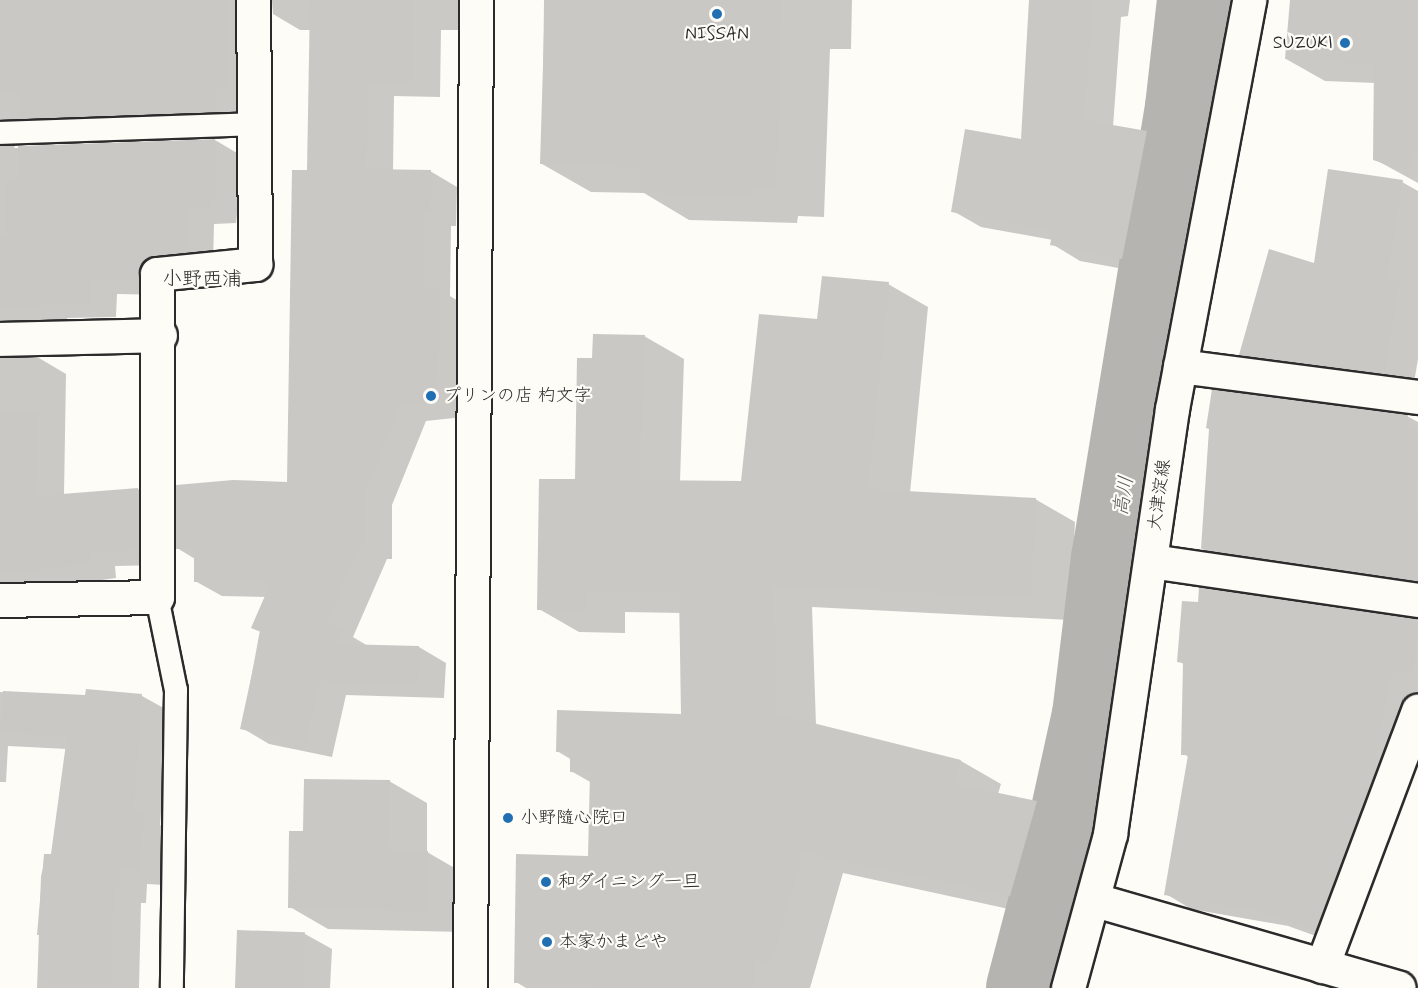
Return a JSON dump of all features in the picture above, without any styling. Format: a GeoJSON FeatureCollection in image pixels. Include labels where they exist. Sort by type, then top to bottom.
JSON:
{"type":"FeatureCollection","features":[{"type":"Feature","properties":{"kind":"street"},"geometry":{"type":"LineString","coordinates":[[0,600],[157,597],[160,335],[157,274],[255,264],[254,0]]}},
{"type":"Feature","properties":{"kind":"street"},"geometry":{"type":"LineString","coordinates":[[470,988],[476,0]]}},
{"type":"Feature","properties":{"kind":"street","name":"大津淀線"},"geometry":{"type":"LineString","coordinates":[[1068,988],[1095,900],[1110,834],[1180,366],[1249,0]]}},
{"type":"Feature","properties":{"kind":"street"},"geometry":{"type":"LineString","coordinates":[[0,339],[160,335]]}},
{"type":"Feature","properties":{"kind":"street"},"geometry":{"type":"LineString","coordinates":[[1180,366],[1418,397]]}},
{"type":"Feature","properties":{"kind":"street"},"geometry":{"type":"LineString","coordinates":[[1151,561],[1418,600]]}},
{"type":"Feature","properties":{"kind":"street"},"geometry":{"type":"LineString","coordinates":[[1322,966],[1418,710]]}},
{"type":"Feature","properties":{"kind":"street"},"geometry":{"type":"LineString","coordinates":[[1095,900],[1399,988]]}},
{"type":"Feature","properties":{"kind":"lane"},"geometry":{"type":"LineString","coordinates":[[0,134],[255,124]]}},
{"type":"Feature","properties":{"kind":"lane"},"geometry":{"type":"LineString","coordinates":[[157,597],[176,690],[172,988]]}},
{"type":"Feature","properties":{"kind":"building"},"geometry":{"type":"Polygon","coordinates":[[[0,0],[228,0],[229,86],[215,88],[215,112],[19,119],[19,93],[0,92],[0,0]]]}},
{"type":"Feature","properties":{"kind":"building"},"geometry":{"type":"Polygon","coordinates":[[[310,0],[414,0],[413,82],[367,82],[366,169],[431,170],[430,211],[424,211],[423,289],[441,290],[436,402],[399,406],[366,489],[366,545],[360,545],[326,624],[343,629],[338,644],[419,646],[418,683],[319,681],[306,743],[240,729],[261,632],[251,628],[271,582],[194,582],[194,549],[176,549],[176,485],[233,480],[287,482],[292,170],[307,170],[310,0]]]}},
{"type":"Feature","properties":{"kind":"building"},"geometry":{"type":"Polygon","coordinates":[[[545,0],[782,0],[776,190],[750,189],[749,196],[639,192],[640,167],[540,164],[545,0]]]}},
{"type":"Feature","properties":{"kind":"building"},"geometry":{"type":"Polygon","coordinates":[[[1029,0],[1093,0],[1084,120],[1147,131],[1122,259],[1050,245],[1053,230],[951,212],[965,129],[1021,139],[1029,0]]]}},
{"type":"Feature","properties":{"kind":"building","name":"SUZUKI"},"geometry":{"type":"Polygon","coordinates":[[[1290,0],[1418,0],[1418,152],[1411,152],[1410,172],[1373,160],[1374,64],[1285,59],[1290,0]]]}},
{"type":"Feature","properties":{"kind":"building"},"geometry":{"type":"Polygon","coordinates":[[[215,139],[217,198],[210,199],[210,209],[188,209],[187,252],[147,258],[140,266],[138,281],[90,280],[90,303],[0,307],[0,237],[6,237],[6,182],[18,182],[18,146],[215,139]]]}},
{"type":"Feature","properties":{"kind":"building"},"geometry":{"type":"Polygon","coordinates":[[[1328,169],[1403,180],[1387,280],[1400,281],[1384,374],[1239,355],[1269,249],[1314,263],[1328,169]]]}},
{"type":"Feature","properties":{"kind":"building"},"geometry":{"type":"Polygon","coordinates":[[[822,276],[889,282],[868,489],[1036,498],[1031,598],[773,585],[777,714],[961,760],[955,784],[1037,801],[1010,896],[803,852],[771,964],[754,959],[754,988],[594,988],[594,984],[514,983],[516,854],[588,856],[590,773],[570,772],[570,752],[556,752],[557,710],[681,714],[679,592],[586,590],[585,610],[537,610],[539,479],[575,479],[577,358],[592,358],[593,334],[645,335],[639,480],[741,481],[759,314],[817,319],[822,276]]]}},
{"type":"Feature","properties":{"kind":"building"},"geometry":{"type":"Polygon","coordinates":[[[1212,389],[1408,415],[1406,430],[1418,431],[1415,512],[1418,513],[1418,581],[1201,549],[1209,429],[1206,428],[1212,389]]]}},
{"type":"Feature","properties":{"kind":"building"},"geometry":{"type":"Polygon","coordinates":[[[0,412],[38,412],[37,496],[138,488],[138,550],[89,551],[90,564],[0,573],[0,412]]]}},
{"type":"Feature","properties":{"kind":"building"},"geometry":{"type":"Polygon","coordinates":[[[1199,587],[1418,618],[1413,674],[1391,672],[1374,773],[1315,931],[1260,911],[1164,895],[1188,755],[1181,755],[1183,663],[1177,662],[1182,601],[1198,602],[1199,587]]]}},
{"type":"Feature","properties":{"kind":"building"},"geometry":{"type":"Polygon","coordinates":[[[86,689],[142,694],[133,813],[145,815],[138,870],[121,869],[119,889],[114,888],[111,984],[39,982],[41,935],[37,935],[44,854],[51,854],[67,736],[1,733],[3,691],[85,695],[86,689]]]}},
{"type":"Feature","properties":{"kind":"building"},"geometry":{"type":"Polygon","coordinates":[[[304,779],[390,780],[389,850],[428,851],[427,911],[288,908],[289,831],[303,831],[304,779]]]}},
{"type":"Feature","properties":{"kind":"building"},"geometry":{"type":"Polygon","coordinates":[[[237,930],[305,932],[303,988],[235,988],[237,930]]]}},
{"type":"Feature","properties":{"kind":"waterway","name":"高川"},"geometry":{"type":"LineString","coordinates":[[1029,988],[1065,851],[1095,715],[1114,559],[1188,107],[1200,0]]}},
{"type":"Feature","properties":{"kind":"place","name":"NISSAN"},"geometry":{"type":"Point","coordinates":[717,14]}},
{"type":"Feature","properties":{"kind":"place","name":"SUZUKI"},"geometry":{"type":"Point","coordinates":[1345,43]}},
{"type":"Feature","properties":{"kind":"place","name":"プリンの店 杓文字"},"geometry":{"type":"Point","coordinates":[431,396]}},
{"type":"Feature","properties":{"kind":"place","name":"小野隨心院口"},"geometry":{"type":"Point","coordinates":[508,818]}},
{"type":"Feature","properties":{"kind":"place","name":"和ダイニング一旦"},"geometry":{"type":"Point","coordinates":[546,882]}},
{"type":"Feature","properties":{"kind":"place","name":"本家かまどや"},"geometry":{"type":"Point","coordinates":[547,942]}},
{"type":"Feature","properties":{"kind":"district","name":"小野西浦"},"geometry":{"type":"Point","coordinates":[202,279]}}]}
